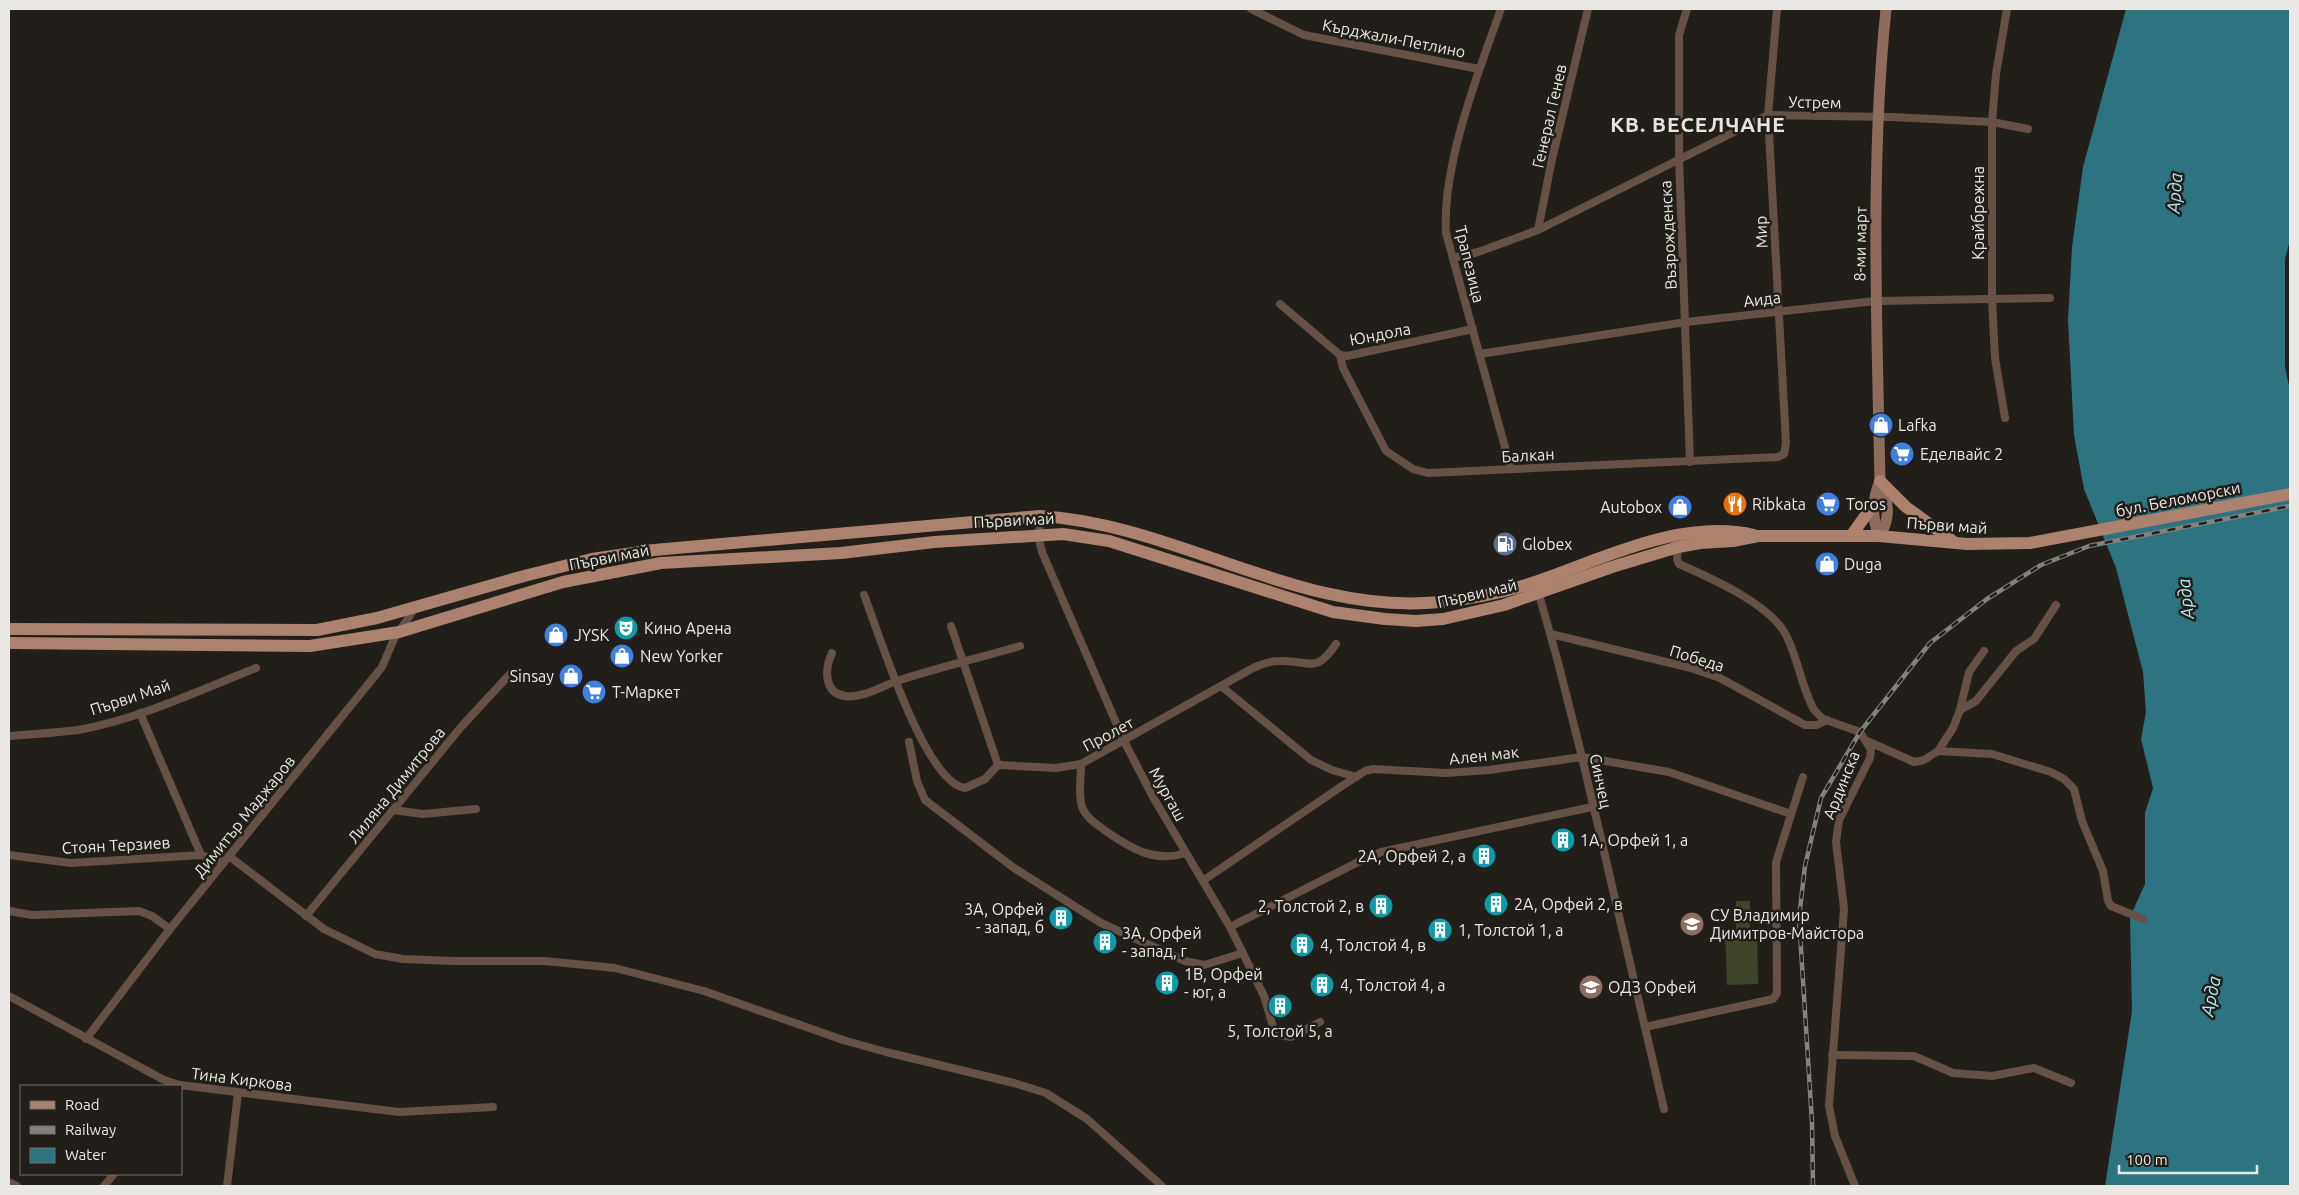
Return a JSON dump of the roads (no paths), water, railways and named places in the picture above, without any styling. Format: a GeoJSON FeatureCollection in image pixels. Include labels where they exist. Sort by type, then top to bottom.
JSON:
{"type":"FeatureCollection","features":[{"type":"Feature","properties":{"kind":"main road","name":"8-ми март"},"geometry":{"type":"LineString","coordinates":[[1880,481],[1875,300],[1878,117],[1886,9]]}},
{"type":"Feature","properties":{"kind":"main road"},"geometry":{"type":"LineString","coordinates":[[1851,536],[1873,505],[1880,481]]}},
{"type":"Feature","properties":{"kind":"main road"},"geometry":{"type":"LineString","coordinates":[[1873,505],[1874,525],[1879,536],[1886,528],[1888,514],[1885,494],[1880,481]]}},
{"type":"Feature","properties":{"kind":"main road"},"geometry":{"type":"LineString","coordinates":[[1880,481],[1906,508],[1956,544]]}},
{"type":"Feature","properties":{"kind":"main road","name":"бул. Беломорски"},"geometry":{"type":"LineString","coordinates":[[2073,536],[2290,494]]}},
{"type":"Feature","properties":{"kind":"main road","name":"Първи май"},"geometry":{"type":"LineString","coordinates":[[9,629],[263,632],[317,630],[348,625],[524,576],[609,556],[654,550],[1040,516],[1067,517],[1113,526],[1299,588],[1384,604],[1417,604],[1462,600],[1537,588],[1678,547],[1733,541],[1758,536],[1879,536],[1956,544],[2030,543],[2073,536]]}},
{"type":"Feature","properties":{"kind":"main road","name":"Първи май"},"geometry":{"type":"LineString","coordinates":[[9,643],[258,647],[310,646],[399,632],[556,584],[645,566],[841,553],[934,542],[1039,534],[1063,534],[1109,541],[1332,612],[1376,618],[1443,619],[1482,612],[1630,548],[1696,532],[1733,530],[1758,536]]}},
{"type":"Feature","properties":{"kind":"street","name":"Кърджали-Петлино"},"geometry":{"type":"LineString","coordinates":[[1251,9],[1304,35],[1479,68]]}},
{"type":"Feature","properties":{"kind":"street","name":"Трапезица"},"geometry":{"type":"LineString","coordinates":[[1501,9],[1479,68],[1456,150],[1448,193],[1446,233],[1510,469]]}},
{"type":"Feature","properties":{"kind":"street","name":"Генерал Генев"},"geometry":{"type":"LineString","coordinates":[[1538,230],[1552,158],[1588,9]]}},
{"type":"Feature","properties":{"kind":"street","name":"Възрожденска"},"geometry":{"type":"LineString","coordinates":[[1687,9],[1679,41],[1679,158],[1690,462]]}},
{"type":"Feature","properties":{"kind":"street","name":"Мир"},"geometry":{"type":"LineString","coordinates":[[1776,9],[1768,114],[1786,443],[1784,454]]}},
{"type":"Feature","properties":{"kind":"street","name":"Крайбрежна"},"geometry":{"type":"LineString","coordinates":[[2005,418],[1995,358],[1992,300],[1992,122],[1996,74],[2007,9]]}},
{"type":"Feature","properties":{"kind":"street","name":"Устрем"},"geometry":{"type":"LineString","coordinates":[[1453,258],[1478,252],[1538,230],[1768,114],[1992,122],[2028,129]]}},
{"type":"Feature","properties":{"kind":"street","name":"Аида"},"geometry":{"type":"LineString","coordinates":[[1480,354],[1686,322],[1875,300],[2050,298]]}},
{"type":"Feature","properties":{"kind":"street","name":"Юндола"},"geometry":{"type":"LineString","coordinates":[[1280,304],[1340,355],[1347,356],[1473,329]]}},
{"type":"Feature","properties":{"kind":"street","name":"Балкан"},"geometry":{"type":"LineString","coordinates":[[1340,355],[1343,368],[1386,451],[1412,469],[1428,473],[1690,462],[1778,457],[1784,454]]}},
{"type":"Feature","properties":{"kind":"street","name":"Мургаш"},"geometry":{"type":"LineString","coordinates":[[1040,516],[1039,534],[1042,552],[1124,741],[1153,797],[1204,880],[1243,953],[1264,996],[1274,1030],[1279,1035],[1291,1037],[1320,1022]]}},
{"type":"Feature","properties":{"kind":"street","name":"Ардинска"},"geometry":{"type":"LineString","coordinates":[[1678,547],[1677,559],[1680,564],[1748,599],[1777,621],[1787,636],[1810,702],[1818,715],[1860,732],[1871,750],[1870,758],[1842,814],[1836,842],[1844,909],[1828,1088],[1831,1122],[1855,1186]]}},
{"type":"Feature","properties":{"kind":"street","name":"Синчец"},"geometry":{"type":"LineString","coordinates":[[1537,588],[1551,634],[1582,757],[1592,807],[1664,1109]]}},
{"type":"Feature","properties":{"kind":"street"},"geometry":{"type":"LineString","coordinates":[[864,595],[896,682],[922,740],[941,771],[952,782],[965,788],[985,779],[998,765],[961,662],[951,626]]}},
{"type":"Feature","properties":{"kind":"street"},"geometry":{"type":"LineString","coordinates":[[1960,710],[1976,701],[2016,651],[2034,639],[2056,605]]}},
{"type":"Feature","properties":{"kind":"street","name":"Димитър Маджаров"},"geometry":{"type":"LineString","coordinates":[[86,1039],[226,859],[382,667],[399,632],[416,607]]}},
{"type":"Feature","properties":{"kind":"street","name":"Победа"},"geometry":{"type":"LineString","coordinates":[[1551,634],[1690,668],[1720,678],[1805,725],[1817,725],[1827,720]]}},
{"type":"Feature","properties":{"kind":"street","name":"Пролет"},"geometry":{"type":"LineString","coordinates":[[998,765],[1056,768],[1081,764],[1266,663],[1280,661],[1317,664],[1326,659],[1336,644]]}},
{"type":"Feature","properties":{"kind":"street"},"geometry":{"type":"LineString","coordinates":[[832,653],[826,664],[826,675],[830,686],[836,692],[845,696],[855,695],[1020,646]]}},
{"type":"Feature","properties":{"kind":"street"},"geometry":{"type":"LineString","coordinates":[[1867,742],[1914,762],[1924,760],[1938,751],[1953,728],[1960,710],[1968,672],[1984,651]]}},
{"type":"Feature","properties":{"kind":"street","name":"Първи Май"},"geometry":{"type":"LineString","coordinates":[[9,736],[77,730],[140,713],[256,668]]}},
{"type":"Feature","properties":{"kind":"street","name":"Лиляна Димитрова"},"geometry":{"type":"LineString","coordinates":[[306,916],[461,727],[510,674]]}},
{"type":"Feature","properties":{"kind":"street"},"geometry":{"type":"LineString","coordinates":[[1221,686],[1312,760],[1332,770],[1356,777]]}},
{"type":"Feature","properties":{"kind":"street"},"geometry":{"type":"LineString","coordinates":[[140,713],[201,855]]}},
{"type":"Feature","properties":{"kind":"street"},"geometry":{"type":"LineString","coordinates":[[909,742],[917,781],[925,800],[1022,873],[1102,923],[1185,960],[1204,965],[1243,953]]}},
{"type":"Feature","properties":{"kind":"street"},"geometry":{"type":"LineString","coordinates":[[1938,751],[1992,754],[2051,772],[2064,780],[2074,789],[2082,821],[2103,871],[2108,901],[2111,906],[2143,919]]}},
{"type":"Feature","properties":{"kind":"street","name":"Ален мак"},"geometry":{"type":"LineString","coordinates":[[1204,880],[1365,771],[1373,769],[1446,773],[1489,770],[1582,757],[1669,772],[1791,814]]}},
{"type":"Feature","properties":{"kind":"street"},"geometry":{"type":"LineString","coordinates":[[1081,764],[1082,807],[1098,826],[1130,848],[1143,853],[1161,857],[1186,853]]}},
{"type":"Feature","properties":{"kind":"street"},"geometry":{"type":"LineString","coordinates":[[1645,1027],[1773,999],[1777,993],[1776,862],[1803,777]]}},
{"type":"Feature","properties":{"kind":"street"},"geometry":{"type":"LineString","coordinates":[[1230,928],[1381,852],[1592,807]]}},
{"type":"Feature","properties":{"kind":"street"},"geometry":{"type":"LineString","coordinates":[[393,810],[423,814],[476,809]]}},
{"type":"Feature","properties":{"kind":"street","name":"Стоян Терзиев"},"geometry":{"type":"LineString","coordinates":[[9,854],[71,863],[201,855],[226,859]]}},
{"type":"Feature","properties":{"kind":"street"},"geometry":{"type":"LineString","coordinates":[[226,859],[324,929],[376,954],[403,958],[453,961],[545,961],[615,968],[695,988],[843,1040],[1032,1088],[1068,1105],[1087,1119],[1162,1186]]}},
{"type":"Feature","properties":{"kind":"street"},"geometry":{"type":"LineString","coordinates":[[9,910],[32,915],[139,911],[152,916],[170,930]]}},
{"type":"Feature","properties":{"kind":"street","name":"Тина Киркова"},"geometry":{"type":"LineString","coordinates":[[9,996],[86,1039],[176,1085]]}},
{"type":"Feature","properties":{"kind":"street"},"geometry":{"type":"LineString","coordinates":[[1832,1055],[1914,1056],[1953,1074],[1992,1076],[2034,1068],[2071,1083]]}},
{"type":"Feature","properties":{"kind":"street","name":"Тина Киркова"},"geometry":{"type":"LineString","coordinates":[[182,1086],[399,1112],[493,1107]]}},
{"type":"Feature","properties":{"kind":"street"},"geometry":{"type":"LineString","coordinates":[[227,1186],[238,1093]]}},
{"type":"Feature","properties":{"kind":"street"},"geometry":{"type":"LineString","coordinates":[[104,1186],[113,1175]]}},
{"type":"Feature","properties":{"kind":"street"},"geometry":{"type":"LineString","coordinates":[[9,1182],[17,1186]]}},
{"type":"Feature","properties":{"kind":"water","name":"Арда"},"geometry":{"type":"Polygon","coordinates":[[[2126,9],[2290,9],[2290,240],[2285,259],[2285,366],[2290,391],[2290,1186],[2105,1186],[2132,1011],[2130,917],[2145,884],[2145,813],[2153,788],[2141,739],[2146,712],[2143,672],[2116,568],[2084,489],[2074,435],[2068,320],[2072,247],[2083,167],[2126,9]]]}},
{"type":"Feature","properties":{"kind":"railway"},"geometry":{"type":"LineString","coordinates":[[1813,1186],[1812,1122],[1799,918],[1805,866],[1821,798],[1860,732],[1930,643],[1987,599],[2041,565],[2089,546],[2290,506]]}},
{"type":"Feature","properties":{"kind":"place","name":"Lafka"},"geometry":{"type":"Point","coordinates":[1881,425]}},
{"type":"Feature","properties":{"kind":"place","name":"Еделвайс 2"},"geometry":{"type":"Point","coordinates":[1902,454]}},
{"type":"Feature","properties":{"kind":"place","name":"Ribkata"},"geometry":{"type":"Point","coordinates":[1735,504]}},
{"type":"Feature","properties":{"kind":"place","name":"Toros"},"geometry":{"type":"Point","coordinates":[1828,504]}},
{"type":"Feature","properties":{"kind":"place","name":"Autobox"},"geometry":{"type":"Point","coordinates":[1680,507]}},
{"type":"Feature","properties":{"kind":"place","name":"Globex"},"geometry":{"type":"Point","coordinates":[1505,544]}},
{"type":"Feature","properties":{"kind":"place","name":"Duga"},"geometry":{"type":"Point","coordinates":[1827,564]}},
{"type":"Feature","properties":{"kind":"place","name":"Кино Арена"},"geometry":{"type":"Point","coordinates":[626,628]}},
{"type":"Feature","properties":{"kind":"place","name":"JYSK"},"geometry":{"type":"Point","coordinates":[556,635]}},
{"type":"Feature","properties":{"kind":"place","name":"New Yorker"},"geometry":{"type":"Point","coordinates":[622,656]}},
{"type":"Feature","properties":{"kind":"place","name":"Sinsay"},"geometry":{"type":"Point","coordinates":[571,676]}},
{"type":"Feature","properties":{"kind":"place","name":"Т-Маркет"},"geometry":{"type":"Point","coordinates":[594,692]}},
{"type":"Feature","properties":{"kind":"place","name":"1А, Орфей 1, а"},"geometry":{"type":"Point","coordinates":[1563,840]}},
{"type":"Feature","properties":{"kind":"place","name":"2А, Орфей 2, а"},"geometry":{"type":"Point","coordinates":[1484,856]}},
{"type":"Feature","properties":{"kind":"place","name":"2А, Орфей 2, в"},"geometry":{"type":"Point","coordinates":[1496,904]}},
{"type":"Feature","properties":{"kind":"place","name":"2, Толстой 2, в"},"geometry":{"type":"Point","coordinates":[1381,906]}},
{"type":"Feature","properties":{"kind":"place","name":"3А, Орфей - запад, б"},"geometry":{"type":"Point","coordinates":[1061,918]}},
{"type":"Feature","properties":{"kind":"place","name":"СУ Владимир Димитров-Майстора"},"geometry":{"type":"Point","coordinates":[1692,924]}},
{"type":"Feature","properties":{"kind":"place","name":"1, Толстой 1, а"},"geometry":{"type":"Point","coordinates":[1440,930]}},
{"type":"Feature","properties":{"kind":"place","name":"3А, Орфей - запад, г"},"geometry":{"type":"Point","coordinates":[1105,942]}},
{"type":"Feature","properties":{"kind":"place","name":"4, Толстой 4, в"},"geometry":{"type":"Point","coordinates":[1302,945]}},
{"type":"Feature","properties":{"kind":"place","name":"1В, Орфей - юг, а"},"geometry":{"type":"Point","coordinates":[1167,983]}},
{"type":"Feature","properties":{"kind":"place","name":"4, Толстой 4, а"},"geometry":{"type":"Point","coordinates":[1322,985]}},
{"type":"Feature","properties":{"kind":"place","name":"ОДЗ Орфей"},"geometry":{"type":"Point","coordinates":[1591,987]}},
{"type":"Feature","properties":{"kind":"place","name":"5, Толстой 5, а"},"geometry":{"type":"Point","coordinates":[1280,1006]}},
{"type":"Feature","properties":{"kind":"district","name":"КВ. ВЕСЕЛЧАНЕ"},"geometry":{"type":"Point","coordinates":[1698,124]}}]}
